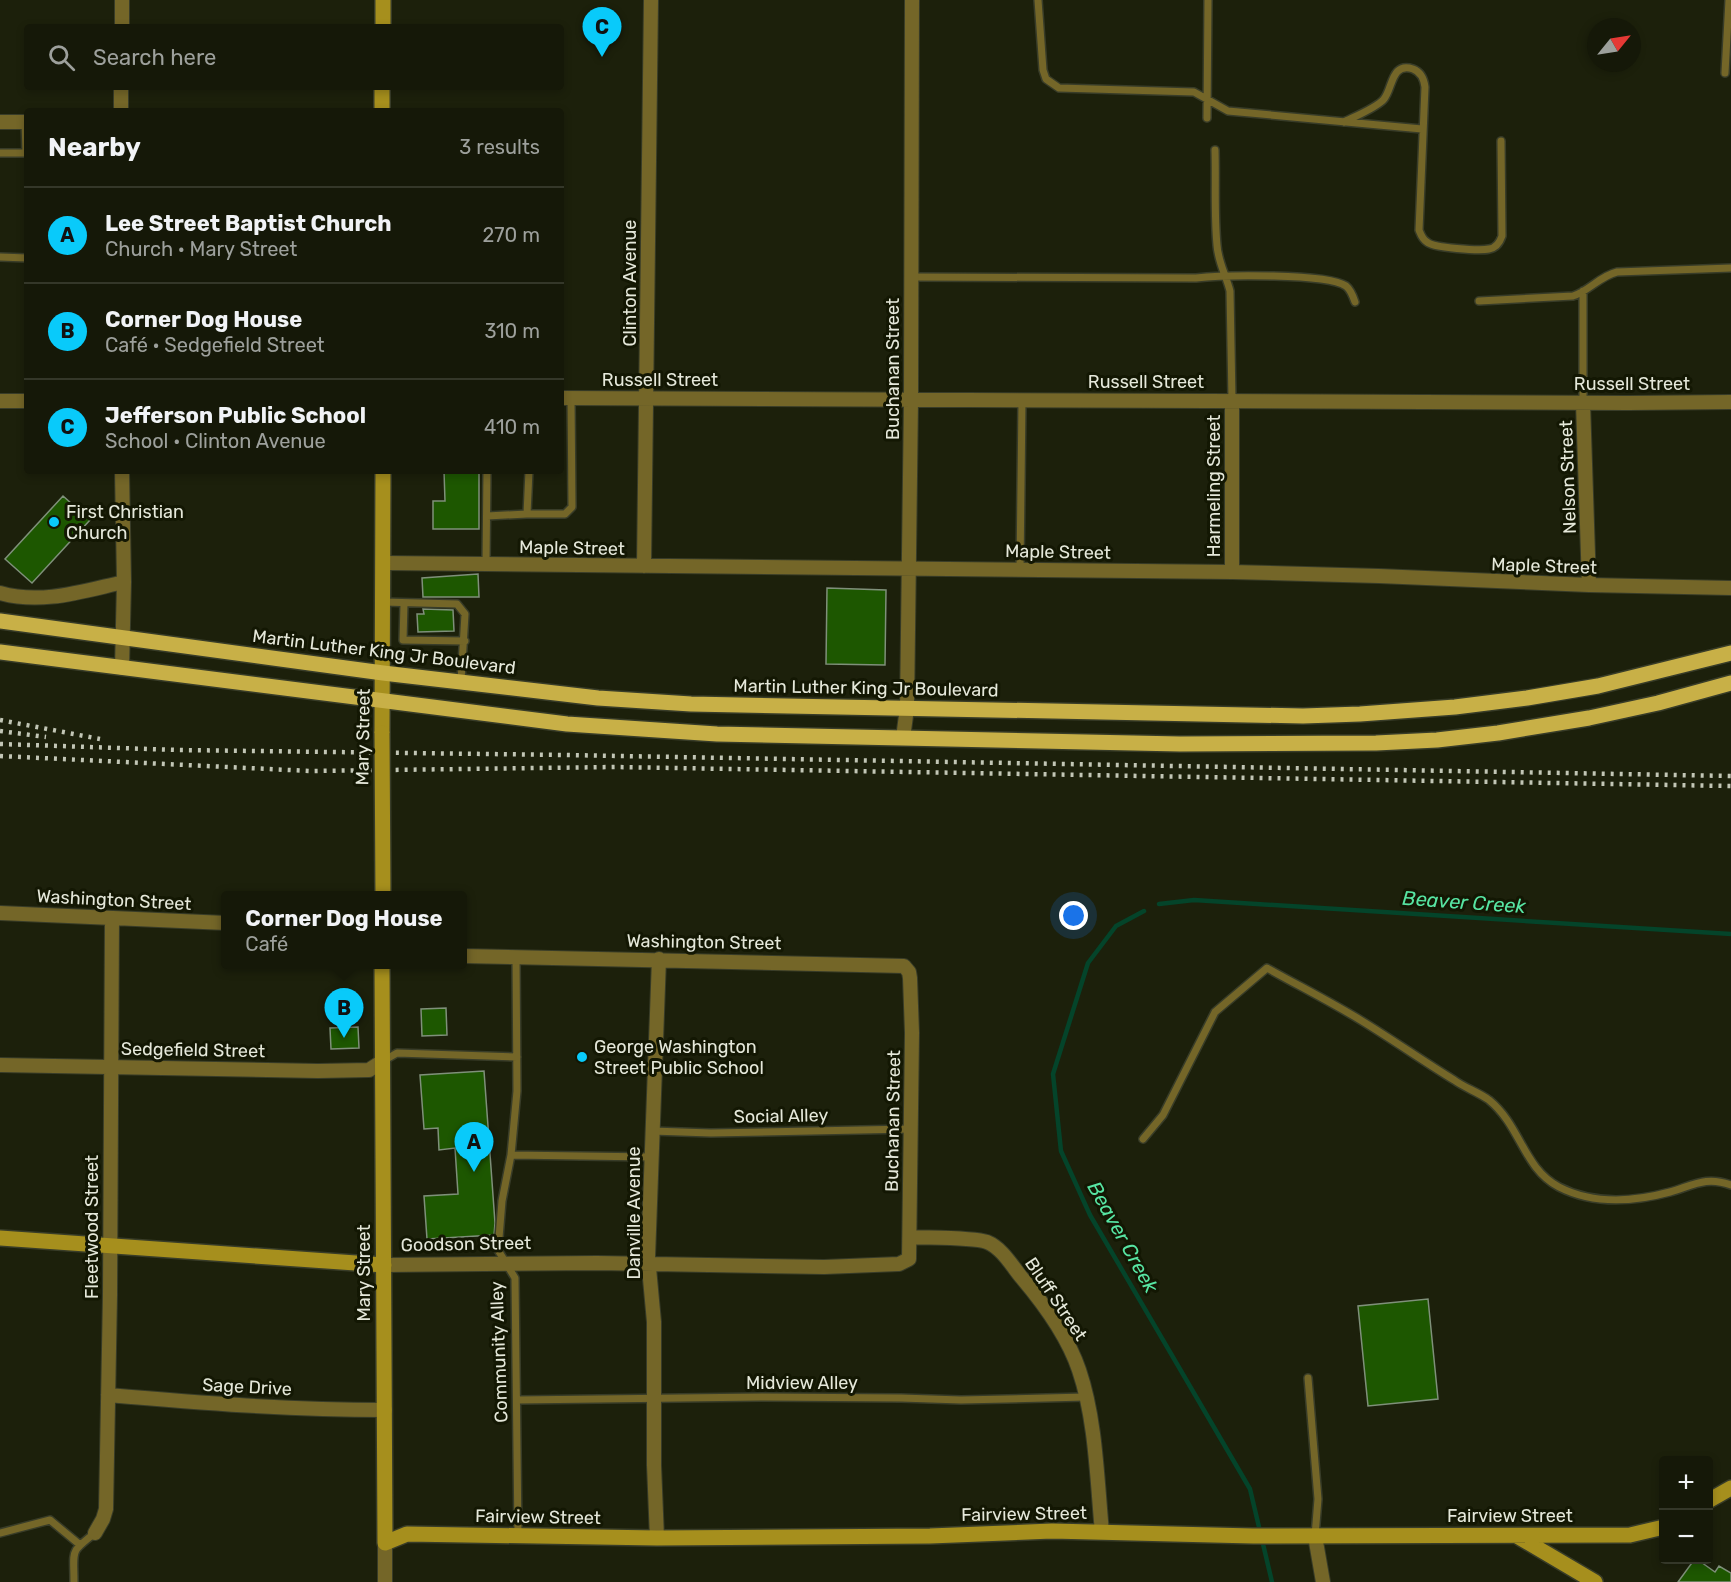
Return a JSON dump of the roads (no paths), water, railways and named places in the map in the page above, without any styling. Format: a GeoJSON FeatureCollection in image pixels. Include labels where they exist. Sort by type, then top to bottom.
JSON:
{"type":"FeatureCollection","features":[{"type":"Feature","properties":{"kind":"main road"},"geometry":{"type":"LineString","coordinates":[[382,24],[383,0]]}},
{"type":"Feature","properties":{"kind":"main road"},"geometry":{"type":"LineString","coordinates":[[382,90],[382,108]]}},
{"type":"Feature","properties":{"kind":"main road","name":"Mary Street"},"geometry":{"type":"LineString","coordinates":[[382,891],[383,474]]}},
{"type":"Feature","properties":{"kind":"main road","name":"Martin Luther King Jr Boulevard"},"geometry":{"type":"LineString","coordinates":[[0,621],[383,673],[598,698],[691,705],[1303,716],[1360,714],[1455,707],[1527,698],[1598,686],[1731,653]]}},
{"type":"Feature","properties":{"kind":"main road"},"geometry":{"type":"LineString","coordinates":[[0,652],[567,724],[717,735],[1180,744],[1376,743],[1437,740],[1498,733],[1589,718],[1658,703],[1731,683]]}},
{"type":"Feature","properties":{"kind":"main road","name":"Mary Street"},"geometry":{"type":"LineString","coordinates":[[382,969],[385,1543]]}},
{"type":"Feature","properties":{"kind":"main road","name":"Goodson Street"},"geometry":{"type":"LineString","coordinates":[[0,1238],[384,1265]]}},
{"type":"Feature","properties":{"kind":"main road"},"geometry":{"type":"LineString","coordinates":[[1713,1498],[1731,1488]]}},
{"type":"Feature","properties":{"kind":"main road","name":"Fairview Street"},"geometry":{"type":"LineString","coordinates":[[385,1543],[407,1534],[657,1538],[930,1536],[1052,1531],[1252,1536],[1517,1536],[1630,1535],[1659,1528]]}},
{"type":"Feature","properties":{"kind":"main road"},"geometry":{"type":"LineString","coordinates":[[1517,1536],[1595,1582]]}},
{"type":"Feature","properties":{"kind":"street"},"geometry":{"type":"LineString","coordinates":[[122,0],[122,24]]}},
{"type":"Feature","properties":{"kind":"street","name":"Clinton Avenue"},"geometry":{"type":"LineString","coordinates":[[644,566],[651,0]]}},
{"type":"Feature","properties":{"kind":"street","name":"Buchanan Street"},"geometry":{"type":"LineString","coordinates":[[903,738],[907,708],[911,400],[912,0]]}},
{"type":"Feature","properties":{"kind":"street"},"geometry":{"type":"LineString","coordinates":[[121,90],[121,108]]}},
{"type":"Feature","properties":{"kind":"street"},"geometry":{"type":"LineString","coordinates":[[0,122],[24,122]]}},
{"type":"Feature","properties":{"kind":"street","name":"Russell Street"},"geometry":{"type":"LineString","coordinates":[[566,398],[1731,402]]}},
{"type":"Feature","properties":{"kind":"street","name":"Harmeling Street"},"geometry":{"type":"LineString","coordinates":[[1232,400],[1232,572]]}},
{"type":"Feature","properties":{"kind":"street"},"geometry":{"type":"LineString","coordinates":[[0,401],[24,401]]}},
{"type":"Feature","properties":{"kind":"street","name":"Nelson Street"},"geometry":{"type":"LineString","coordinates":[[1583,403],[1589,585]]}},
{"type":"Feature","properties":{"kind":"street"},"geometry":{"type":"LineString","coordinates":[[122,474],[124,582],[122,668]]}},
{"type":"Feature","properties":{"kind":"street","name":"Maple Street"},"geometry":{"type":"LineString","coordinates":[[384,563],[1232,572],[1731,588]]}},
{"type":"Feature","properties":{"kind":"street"},"geometry":{"type":"LineString","coordinates":[[0,593],[29,599],[54,597],[124,582]]}},
{"type":"Feature","properties":{"kind":"street","name":"Washington Street"},"geometry":{"type":"LineString","coordinates":[[0,913],[221,923]]}},
{"type":"Feature","properties":{"kind":"street","name":"Fleetwood Street"},"geometry":{"type":"LineString","coordinates":[[94,1533],[100,1526],[106,1509],[110,1295],[112,918]]}},
{"type":"Feature","properties":{"kind":"street","name":"Washington Street"},"geometry":{"type":"LineString","coordinates":[[467,956],[904,966],[909,972],[911,1006]]}},
{"type":"Feature","properties":{"kind":"street","name":"Danville Avenue"},"geometry":{"type":"LineString","coordinates":[[657,1538],[654,1322],[649,1264],[659,959]]}},
{"type":"Feature","properties":{"kind":"street","name":"Buchanan Street"},"geometry":{"type":"LineString","coordinates":[[910,1236],[911,1006]]}},
{"type":"Feature","properties":{"kind":"street","name":"Sedgefield Street"},"geometry":{"type":"LineString","coordinates":[[0,1065],[318,1071],[369,1070],[383,1061]]}},
{"type":"Feature","properties":{"kind":"street","name":"Goodson Street"},"geometry":{"type":"LineString","coordinates":[[384,1265],[505,1263],[824,1267],[898,1264],[909,1259],[910,1236]]}},
{"type":"Feature","properties":{"kind":"street","name":"Bluff Street"},"geometry":{"type":"LineString","coordinates":[[910,1236],[986,1242],[998,1249],[1049,1314],[1079,1370],[1086,1397],[1095,1453],[1102,1532]]}},
{"type":"Feature","properties":{"kind":"street","name":"Sage Drive"},"geometry":{"type":"LineString","coordinates":[[108,1395],[198,1403],[329,1410],[385,1410]]}},
{"type":"Feature","properties":{"kind":"street"},"geometry":{"type":"LineString","coordinates":[[1315,1536],[1323,1582]]}},
{"type":"Feature","properties":{"kind":"street","name":"Mary Street"},"geometry":{"type":"LineString","coordinates":[[385,1543],[386,1582]]}},
{"type":"Feature","properties":{"kind":"lane"},"geometry":{"type":"LineString","coordinates":[[1038,0],[1043,70],[1046,79],[1053,86],[1194,93],[1228,111],[1422,129]]}},
{"type":"Feature","properties":{"kind":"lane"},"geometry":{"type":"LineString","coordinates":[[1207,118],[1208,0]]}},
{"type":"Feature","properties":{"kind":"lane"},"geometry":{"type":"LineString","coordinates":[[1725,73],[1729,0]]}},
{"type":"Feature","properties":{"kind":"lane"},"geometry":{"type":"LineString","coordinates":[[1344,122],[1383,101],[1393,76],[1398,71],[1411,68],[1424,79],[1419,230],[1428,244],[1436,247],[1489,249],[1500,242],[1502,236],[1501,141]]}},
{"type":"Feature","properties":{"kind":"lane"},"geometry":{"type":"LineString","coordinates":[[1215,150],[1217,246],[1221,270],[1230,291],[1232,400]]}},
{"type":"Feature","properties":{"kind":"lane"},"geometry":{"type":"LineString","coordinates":[[0,153],[24,153]]}},
{"type":"Feature","properties":{"kind":"lane"},"geometry":{"type":"LineString","coordinates":[[0,257],[24,258]]}},
{"type":"Feature","properties":{"kind":"lane"},"geometry":{"type":"LineString","coordinates":[[1479,301],[1573,296],[1605,275],[1617,272],[1731,268]]}},
{"type":"Feature","properties":{"kind":"lane"},"geometry":{"type":"LineString","coordinates":[[911,277],[1196,278],[1225,275],[1302,278],[1336,281],[1350,289],[1355,302]]}},
{"type":"Feature","properties":{"kind":"lane"},"geometry":{"type":"LineString","coordinates":[[1583,291],[1583,403]]}},
{"type":"Feature","properties":{"kind":"lane"},"geometry":{"type":"LineString","coordinates":[[487,516],[565,514],[572,507],[566,398]]}},
{"type":"Feature","properties":{"kind":"lane"},"geometry":{"type":"LineString","coordinates":[[1020,569],[1022,401]]}},
{"type":"Feature","properties":{"kind":"lane"},"geometry":{"type":"LineString","coordinates":[[486,564],[487,474]]}},
{"type":"Feature","properties":{"kind":"lane"},"geometry":{"type":"LineString","coordinates":[[527,514],[529,474]]}},
{"type":"Feature","properties":{"kind":"lane"},"geometry":{"type":"LineString","coordinates":[[383,602],[457,604],[465,614],[461,682]]}},
{"type":"Feature","properties":{"kind":"lane"},"geometry":{"type":"LineString","coordinates":[[404,604],[403,640],[465,641]]}},
{"type":"Feature","properties":{"kind":"lane","name":"Community Alley"},"geometry":{"type":"LineString","coordinates":[[516,956],[517,1057],[511,1155],[502,1201],[498,1250],[515,1278],[518,1535]]}},
{"type":"Feature","properties":{"kind":"lane"},"geometry":{"type":"LineString","coordinates":[[1143,1139],[1163,1115],[1218,1007],[1267,968],[1360,1020],[1456,1082],[1491,1101],[1506,1115],[1533,1165],[1545,1178],[1560,1187],[1584,1197],[1621,1201],[1647,1197],[1708,1180],[1731,1185]]}},
{"type":"Feature","properties":{"kind":"lane"},"geometry":{"type":"LineString","coordinates":[[383,1061],[397,1053],[517,1057]]}},
{"type":"Feature","properties":{"kind":"lane","name":"Social Alley"},"geometry":{"type":"LineString","coordinates":[[652,1131],[711,1133],[910,1129]]}},
{"type":"Feature","properties":{"kind":"lane"},"geometry":{"type":"LineString","coordinates":[[511,1155],[651,1157]]}},
{"type":"Feature","properties":{"kind":"lane"},"geometry":{"type":"LineString","coordinates":[[1308,1378],[1318,1499],[1315,1536]]}},
{"type":"Feature","properties":{"kind":"lane","name":"Midview Alley"},"geometry":{"type":"LineString","coordinates":[[517,1400],[901,1398],[961,1400],[1086,1397]]}},
{"type":"Feature","properties":{"kind":"lane"},"geometry":{"type":"LineString","coordinates":[[0,1533],[50,1520],[79,1544]]}},
{"type":"Feature","properties":{"kind":"lane"},"geometry":{"type":"LineString","coordinates":[[74,1582],[76,1547],[94,1533]]}},
{"type":"Feature","properties":{"kind":"waterway","name":"Beaver Creek"},"geometry":{"type":"LineString","coordinates":[[1159,904],[1194,900],[1731,934]]}},
{"type":"Feature","properties":{"kind":"waterway","name":"Beaver Creek"},"geometry":{"type":"LineString","coordinates":[[1144,911],[1116,926],[1088,963],[1053,1074],[1061,1151],[1090,1215],[1250,1489],[1272,1582]]}},
{"type":"Feature","properties":{"kind":"railway"},"geometry":{"type":"LineString","coordinates":[[0,720],[100,739]]}},
{"type":"Feature","properties":{"kind":"railway"},"geometry":{"type":"LineString","coordinates":[[0,731],[46,737]]}},
{"type":"Feature","properties":{"kind":"railway"},"geometry":{"type":"LineString","coordinates":[[0,744],[178,750],[1731,776]]}},
{"type":"Feature","properties":{"kind":"railway"},"geometry":{"type":"LineString","coordinates":[[0,756],[310,771],[615,767],[1731,786]]}},
{"type":"Feature","properties":{"kind":"place","name":"Jefferson Public School"},"geometry":{"type":"Point","coordinates":[602,57]}},
{"type":"Feature","properties":{"kind":"place","name":"First Christian Church"},"geometry":{"type":"Point","coordinates":[54,522]}},
{"type":"Feature","properties":{"kind":"place","name":"Corner Dog House"},"geometry":{"type":"Point","coordinates":[344,1038]}},
{"type":"Feature","properties":{"kind":"place","name":"George Washington Street Public School"},"geometry":{"type":"Point","coordinates":[582,1057]}},
{"type":"Feature","properties":{"kind":"place","name":"Lee Street Baptist Church"},"geometry":{"type":"Point","coordinates":[474,1172]}}]}
